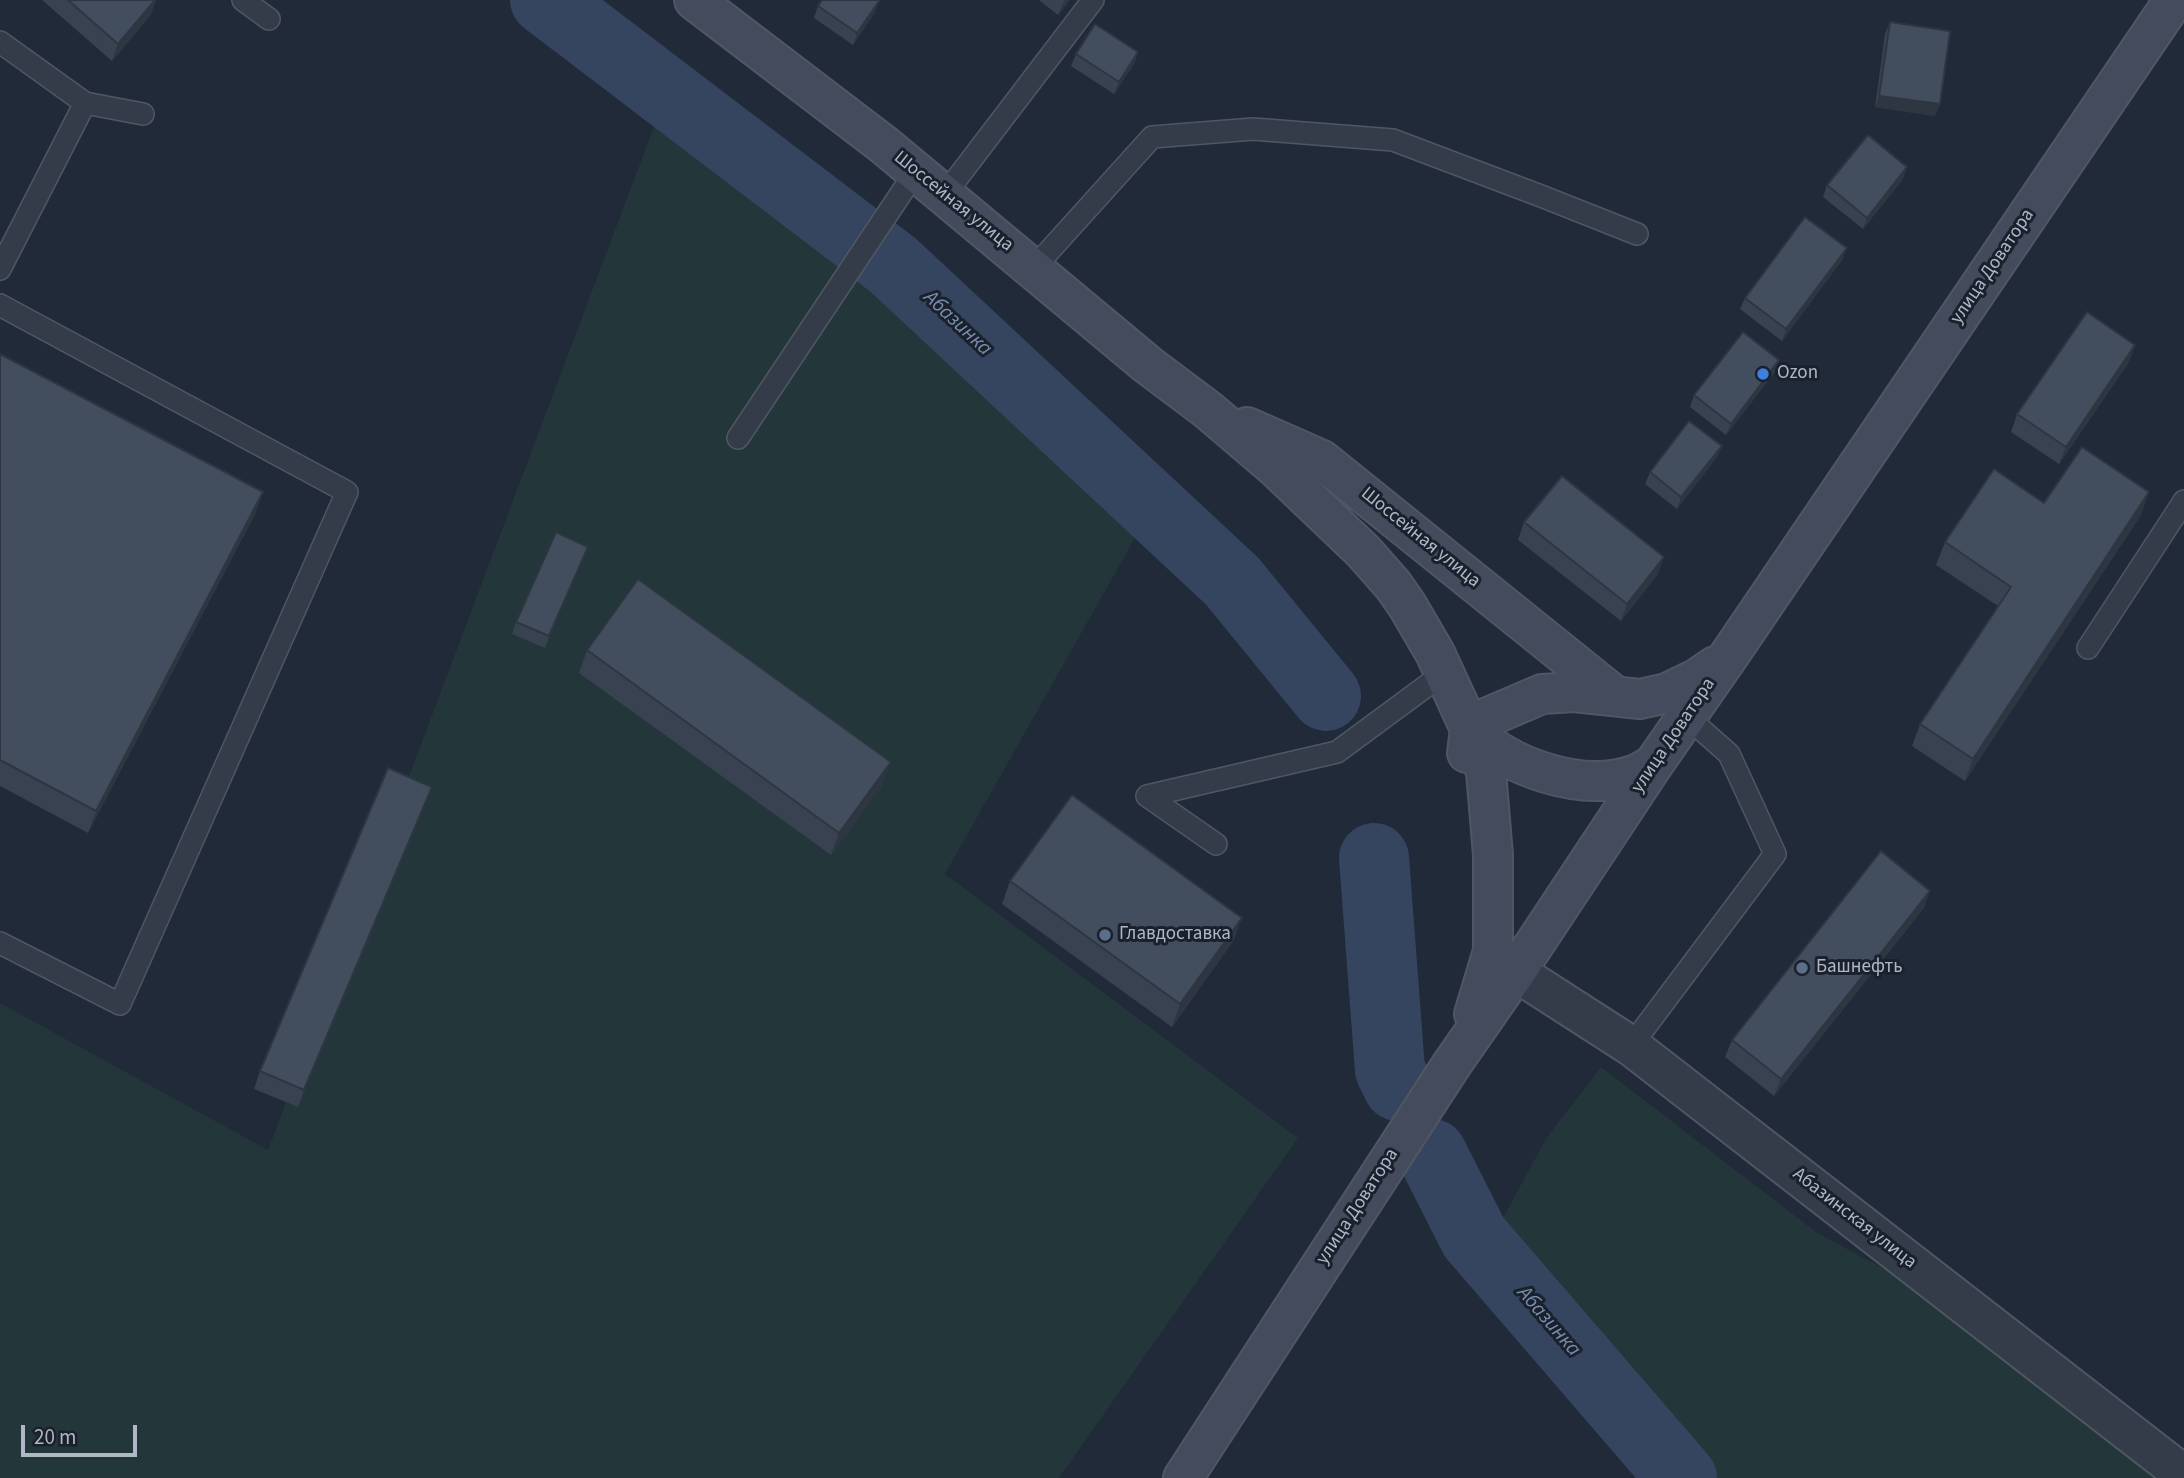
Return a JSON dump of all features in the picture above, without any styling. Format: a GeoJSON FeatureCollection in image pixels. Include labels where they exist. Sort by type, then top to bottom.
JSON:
{"type":"FeatureCollection","features":[{"type":"Feature","properties":{"kind":"main road","name":"Шоссейная улица"},"geometry":{"type":"LineString","coordinates":[[694,0],[916,171],[1276,468],[1363,551],[1393,585],[1444,673],[1470,729]]}},
{"type":"Feature","properties":{"kind":"main road","name":"Шоссейная улица"},"geometry":{"type":"LineString","coordinates":[[719,0],[952,185],[1185,381],[1208,410],[1322,460],[1614,695]]}},
{"type":"Feature","properties":{"kind":"main road","name":"улица Доватора"},"geometry":{"type":"LineString","coordinates":[[1182,1478],[1452,1064],[2174,0]]}},
{"type":"Feature","properties":{"kind":"main road"},"geometry":{"type":"LineString","coordinates":[[1452,1064],[1472,911],[1467,788],[1467,741],[1470,729],[1481,720],[1542,694],[1574,692],[1640,699],[1667,693],[1696,679],[1730,654]]}},
{"type":"Feature","properties":{"kind":"main road"},"geometry":{"type":"LineString","coordinates":[[1470,729],[1502,755],[1563,777],[1600,782],[1635,775],[1653,765]]}},
{"type":"Feature","properties":{"kind":"street","name":"Абазинская улица"},"geometry":{"type":"LineString","coordinates":[[1516,972],[1631,1046],[2184,1475]]}},
{"type":"Feature","properties":{"kind":"lane"},"geometry":{"type":"LineString","coordinates":[[243,0],[269,19]]}},
{"type":"Feature","properties":{"kind":"lane"},"geometry":{"type":"LineString","coordinates":[[952,185],[1093,0]]}},
{"type":"Feature","properties":{"kind":"lane"},"geometry":{"type":"LineString","coordinates":[[0,41],[85,103],[143,114]]}},
{"type":"Feature","properties":{"kind":"lane"},"geometry":{"type":"LineString","coordinates":[[0,269],[85,103]]}},
{"type":"Feature","properties":{"kind":"lane"},"geometry":{"type":"LineString","coordinates":[[1041,260],[1152,137],[1253,129],[1393,141],[1637,234]]}},
{"type":"Feature","properties":{"kind":"lane"},"geometry":{"type":"LineString","coordinates":[[738,438],[916,171]]}},
{"type":"Feature","properties":{"kind":"lane"},"geometry":{"type":"LineString","coordinates":[[0,304],[346,492],[120,1004],[0,943]]}},
{"type":"Feature","properties":{"kind":"lane"},"geometry":{"type":"LineString","coordinates":[[2088,648],[2184,501]]}},
{"type":"Feature","properties":{"kind":"lane"},"geometry":{"type":"LineString","coordinates":[[1216,844],[1147,796],[1337,752],[1444,673]]}},
{"type":"Feature","properties":{"kind":"lane"},"geometry":{"type":"LineString","coordinates":[[1631,1046],[1775,854],[1729,754],[1686,716]]}},
{"type":"Feature","properties":{"kind":"shaded area"},"geometry":{"type":"Polygon","coordinates":[[[661,108],[1148,515],[945,874],[1298,1138],[1059,1478],[0,1478],[0,1003],[268,1150],[661,108]]]}},
{"type":"Feature","properties":{"kind":"shaded area"},"geometry":{"type":"Polygon","coordinates":[[[1601,1067],[1816,1232],[2013,1339],[2156,1474],[2156,1478],[1663,1478],[1636,1444],[1468,1282],[1547,1137],[1601,1067]]]}},
{"type":"Feature","properties":{"kind":"building"},"geometry":{"type":"Polygon","coordinates":[[[68,0],[155,0],[118,44],[68,0]]]}},
{"type":"Feature","properties":{"kind":"building"},"geometry":{"type":"Polygon","coordinates":[[[822,0],[880,0],[857,33],[818,6],[822,0]]]}},
{"type":"Feature","properties":{"kind":"building"},"geometry":{"type":"Polygon","coordinates":[[[1890,22],[1950,31],[1940,104],[1879,96],[1890,22]]]}},
{"type":"Feature","properties":{"kind":"building"},"geometry":{"type":"Polygon","coordinates":[[[1095,24],[1138,52],[1119,82],[1076,54],[1095,24]]]}},
{"type":"Feature","properties":{"kind":"building"},"geometry":{"type":"Polygon","coordinates":[[[1868,135],[1907,167],[1867,218],[1827,185],[1868,135]]]}},
{"type":"Feature","properties":{"kind":"building"},"geometry":{"type":"Polygon","coordinates":[[[1805,217],[1847,248],[1786,329],[1745,298],[1805,217]]]}},
{"type":"Feature","properties":{"kind":"building"},"geometry":{"type":"Polygon","coordinates":[[[2087,312],[2135,345],[2066,447],[2017,414],[2087,312]]]}},
{"type":"Feature","properties":{"kind":"building"},"geometry":{"type":"Polygon","coordinates":[[[1743,332],[1779,360],[1731,424],[1694,395],[1743,332]]]}},
{"type":"Feature","properties":{"kind":"building"},"geometry":{"type":"Polygon","coordinates":[[[0,354],[263,492],[96,811],[0,760],[0,354]]]}},
{"type":"Feature","properties":{"kind":"building"},"geometry":{"type":"Polygon","coordinates":[[[1689,421],[1722,446],[1681,497],[1650,472],[1689,421]]]}},
{"type":"Feature","properties":{"kind":"building"},"geometry":{"type":"Polygon","coordinates":[[[2082,447],[2149,492],[1973,759],[1920,724],[2011,587],[1945,542],[1994,469],[2044,503],[2082,447]]]}},
{"type":"Feature","properties":{"kind":"building"},"geometry":{"type":"Polygon","coordinates":[[[1562,476],[1664,557],[1627,604],[1524,522],[1562,476]]]}},
{"type":"Feature","properties":{"kind":"building"},"geometry":{"type":"Polygon","coordinates":[[[556,532],[588,547],[549,636],[516,622],[556,532]]]}},
{"type":"Feature","properties":{"kind":"building"},"geometry":{"type":"Polygon","coordinates":[[[638,579],[891,762],[839,833],[587,650],[638,579]]]}},
{"type":"Feature","properties":{"kind":"building"},"geometry":{"type":"Polygon","coordinates":[[[388,768],[432,787],[304,1090],[260,1071],[388,768]]]}},
{"type":"Feature","properties":{"kind":"building"},"geometry":{"type":"Polygon","coordinates":[[[1072,795],[1242,918],[1180,1004],[1010,881],[1072,795]]]}},
{"type":"Feature","properties":{"kind":"building"},"geometry":{"type":"Polygon","coordinates":[[[1881,851],[1930,891],[1781,1079],[1732,1040],[1881,851]]]}},
{"type":"Feature","properties":{"kind":"waterway","name":"Абазинка"},"geometry":{"type":"LineString","coordinates":[[545,0],[893,265],[1232,581],[1326,696]]}},
{"type":"Feature","properties":{"kind":"waterway","name":"Абазинка"},"geometry":{"type":"LineString","coordinates":[[1374,858],[1390,1070],[1398,1086]]}},
{"type":"Feature","properties":{"kind":"waterway","name":"Абазинка"},"geometry":{"type":"LineString","coordinates":[[1432,1154],[1474,1237],[1682,1478]]}},
{"type":"Feature","properties":{"kind":"place","name":"Ozon"},"geometry":{"type":"Point","coordinates":[1763,374]}},
{"type":"Feature","properties":{"kind":"place","name":"Главдоставка"},"geometry":{"type":"Point","coordinates":[1105,935]}},
{"type":"Feature","properties":{"kind":"place","name":"Башнефть"},"geometry":{"type":"Point","coordinates":[1802,968]}}]}
